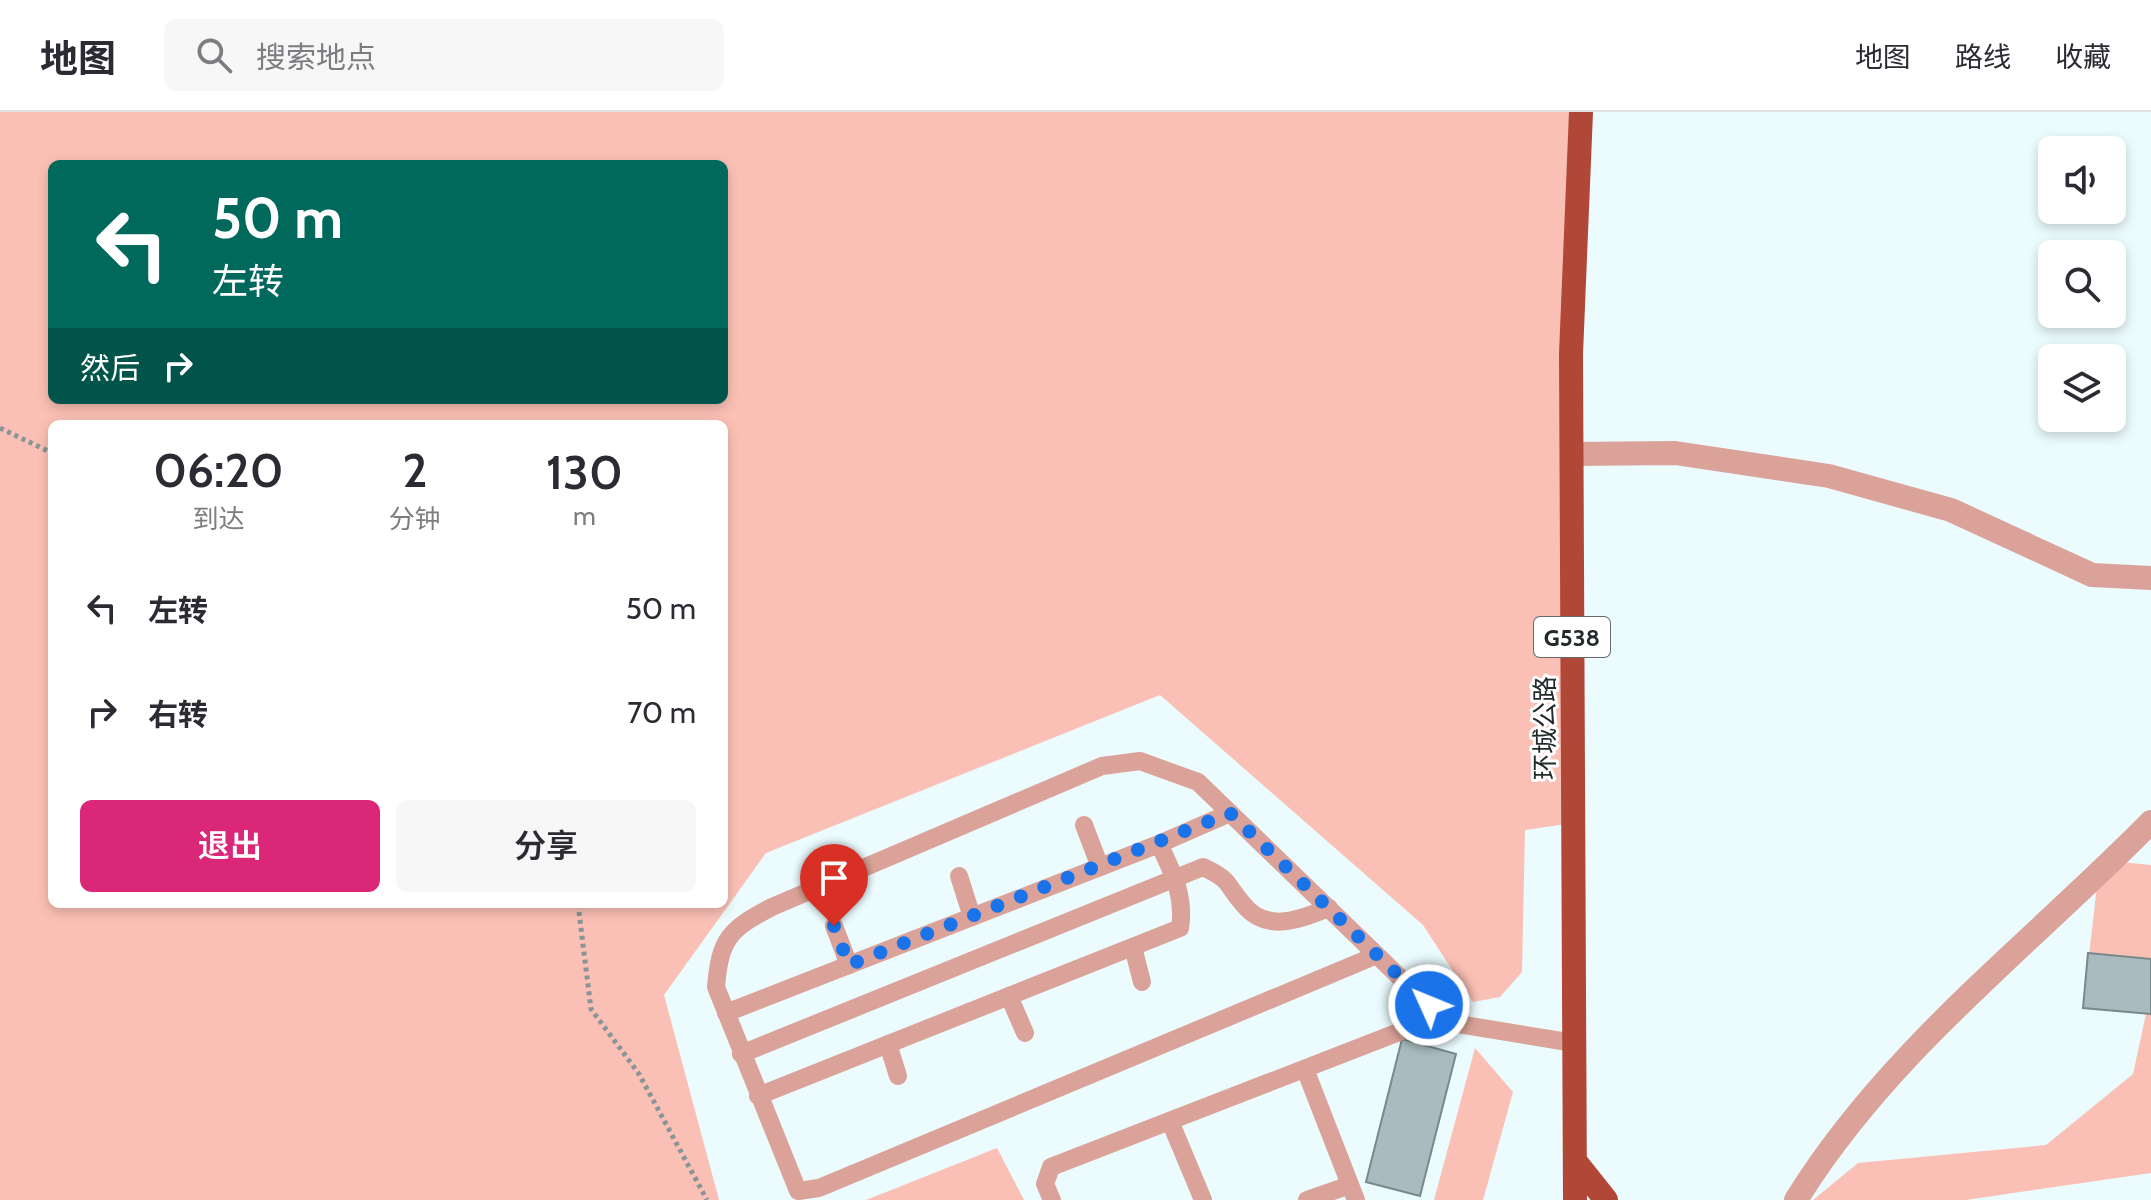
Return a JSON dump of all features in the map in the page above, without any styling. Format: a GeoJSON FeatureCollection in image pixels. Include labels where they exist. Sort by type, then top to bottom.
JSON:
{"type":"FeatureCollection","features":[{"type":"Feature","properties":{"kind":"highway","name":"环城公路"},"geometry":{"type":"LineString","coordinates":[[1575,1200],[1571,354],[1581,112]]}},
{"type":"Feature","properties":{"kind":"highway"},"geometry":{"type":"LineString","coordinates":[[1575,1161],[1606,1200]]}},
{"type":"Feature","properties":{"kind":"street"},"geometry":{"type":"LineString","coordinates":[[1572,454],[1675,453],[1829,476],[1951,510],[2092,575],[2151,578]]}},
{"type":"Feature","properties":{"kind":"street"},"geometry":{"type":"LineString","coordinates":[[1796,1200],[1831,1144],[1938,1026],[2151,822]]}},
{"type":"Feature","properties":{"kind":"lane"},"geometry":{"type":"LineString","coordinates":[[1377,955],[819,1188],[798,1191],[716,987],[718,957],[737,926],[772,907],[1102,766],[1140,761],[1198,782],[1329,908],[1446,1022]]}},
{"type":"Feature","properties":{"kind":"lane"},"geometry":{"type":"LineString","coordinates":[[726,1013],[1159,844],[1230,813]]}},
{"type":"Feature","properties":{"kind":"lane"},"geometry":{"type":"LineString","coordinates":[[1084,825],[1100,867]]}},
{"type":"Feature","properties":{"kind":"lane"},"geometry":{"type":"LineString","coordinates":[[758,1096],[1180,928],[1183,907],[1176,878],[1159,844]]}},
{"type":"Feature","properties":{"kind":"lane"},"geometry":{"type":"LineString","coordinates":[[741,1054],[1203,867],[1229,881],[1246,908],[1269,922],[1298,920],[1329,908]]}},
{"type":"Feature","properties":{"kind":"lane"},"geometry":{"type":"LineString","coordinates":[[959,876],[972,917]]}},
{"type":"Feature","properties":{"kind":"lane"},"geometry":{"type":"LineString","coordinates":[[834,926],[849,965]]}},
{"type":"Feature","properties":{"kind":"lane"},"geometry":{"type":"LineString","coordinates":[[1133,947],[1142,982]]}},
{"type":"Feature","properties":{"kind":"lane"},"geometry":{"type":"LineString","coordinates":[[1009,996],[1025,1033]]}},
{"type":"Feature","properties":{"kind":"lane"},"geometry":{"type":"LineString","coordinates":[[1052,1200],[1045,1184],[1051,1167],[1417,1025],[1446,1022],[1574,1043]]}},
{"type":"Feature","properties":{"kind":"lane"},"geometry":{"type":"LineString","coordinates":[[888,1044],[898,1076]]}},
{"type":"Feature","properties":{"kind":"lane"},"geometry":{"type":"LineString","coordinates":[[1305,1069],[1353,1192],[1307,1200]]}},
{"type":"Feature","properties":{"kind":"lane"},"geometry":{"type":"LineString","coordinates":[[1170,1121],[1203,1200]]}},
{"type":"Feature","properties":{"kind":"path"},"geometry":{"type":"LineString","coordinates":[[0,428],[48,451]]}},
{"type":"Feature","properties":{"kind":"path"},"geometry":{"type":"LineString","coordinates":[[578,908],[591,1009],[639,1074],[707,1200]]}},
{"type":"Feature","properties":{"kind":"shaded area"},"geometry":{"type":"Polygon","coordinates":[[[0,112],[1581,112],[1573,823],[1525,830],[1522,972],[1500,997],[1473,1002],[1423,925],[1160,695],[766,853],[728,906],[728,420],[48,420],[48,908],[726,908],[664,995],[719,1200],[0,1200],[0,112]]]}},
{"type":"Feature","properties":{"kind":"shaded area"},"geometry":{"type":"Polygon","coordinates":[[[2100,860],[2151,865],[2151,960],[2089,955],[2100,860]]]}},
{"type":"Feature","properties":{"kind":"shaded area"},"geometry":{"type":"Polygon","coordinates":[[[2146,1014],[2151,1014],[2151,1173],[1966,1200],[1813,1200],[1858,1163],[2046,1145],[2133,1074],[2146,1014]]]}},
{"type":"Feature","properties":{"kind":"shaded area"},"geometry":{"type":"Polygon","coordinates":[[[1475,1048],[1513,1092],[1483,1200],[1434,1200],[1475,1048]]]}},
{"type":"Feature","properties":{"kind":"shaded area"},"geometry":{"type":"Polygon","coordinates":[[[997,1148],[1024,1200],[866,1200],[997,1148]]]}},
{"type":"Feature","properties":{"kind":"building"},"geometry":{"type":"Polygon","coordinates":[[[2088,953],[2151,959],[2151,1014],[2083,1008],[2088,953]]]}},
{"type":"Feature","properties":{"kind":"building"},"geometry":{"type":"Polygon","coordinates":[[[1402,1039],[1456,1054],[1420,1196],[1366,1182],[1402,1039]]]}},
{"type":"Feature","properties":{"kind":"route"},"geometry":{"type":"LineString","coordinates":[[834,926],[849,965],[1159,844],[1230,813],[1429,1005]]}}]}
